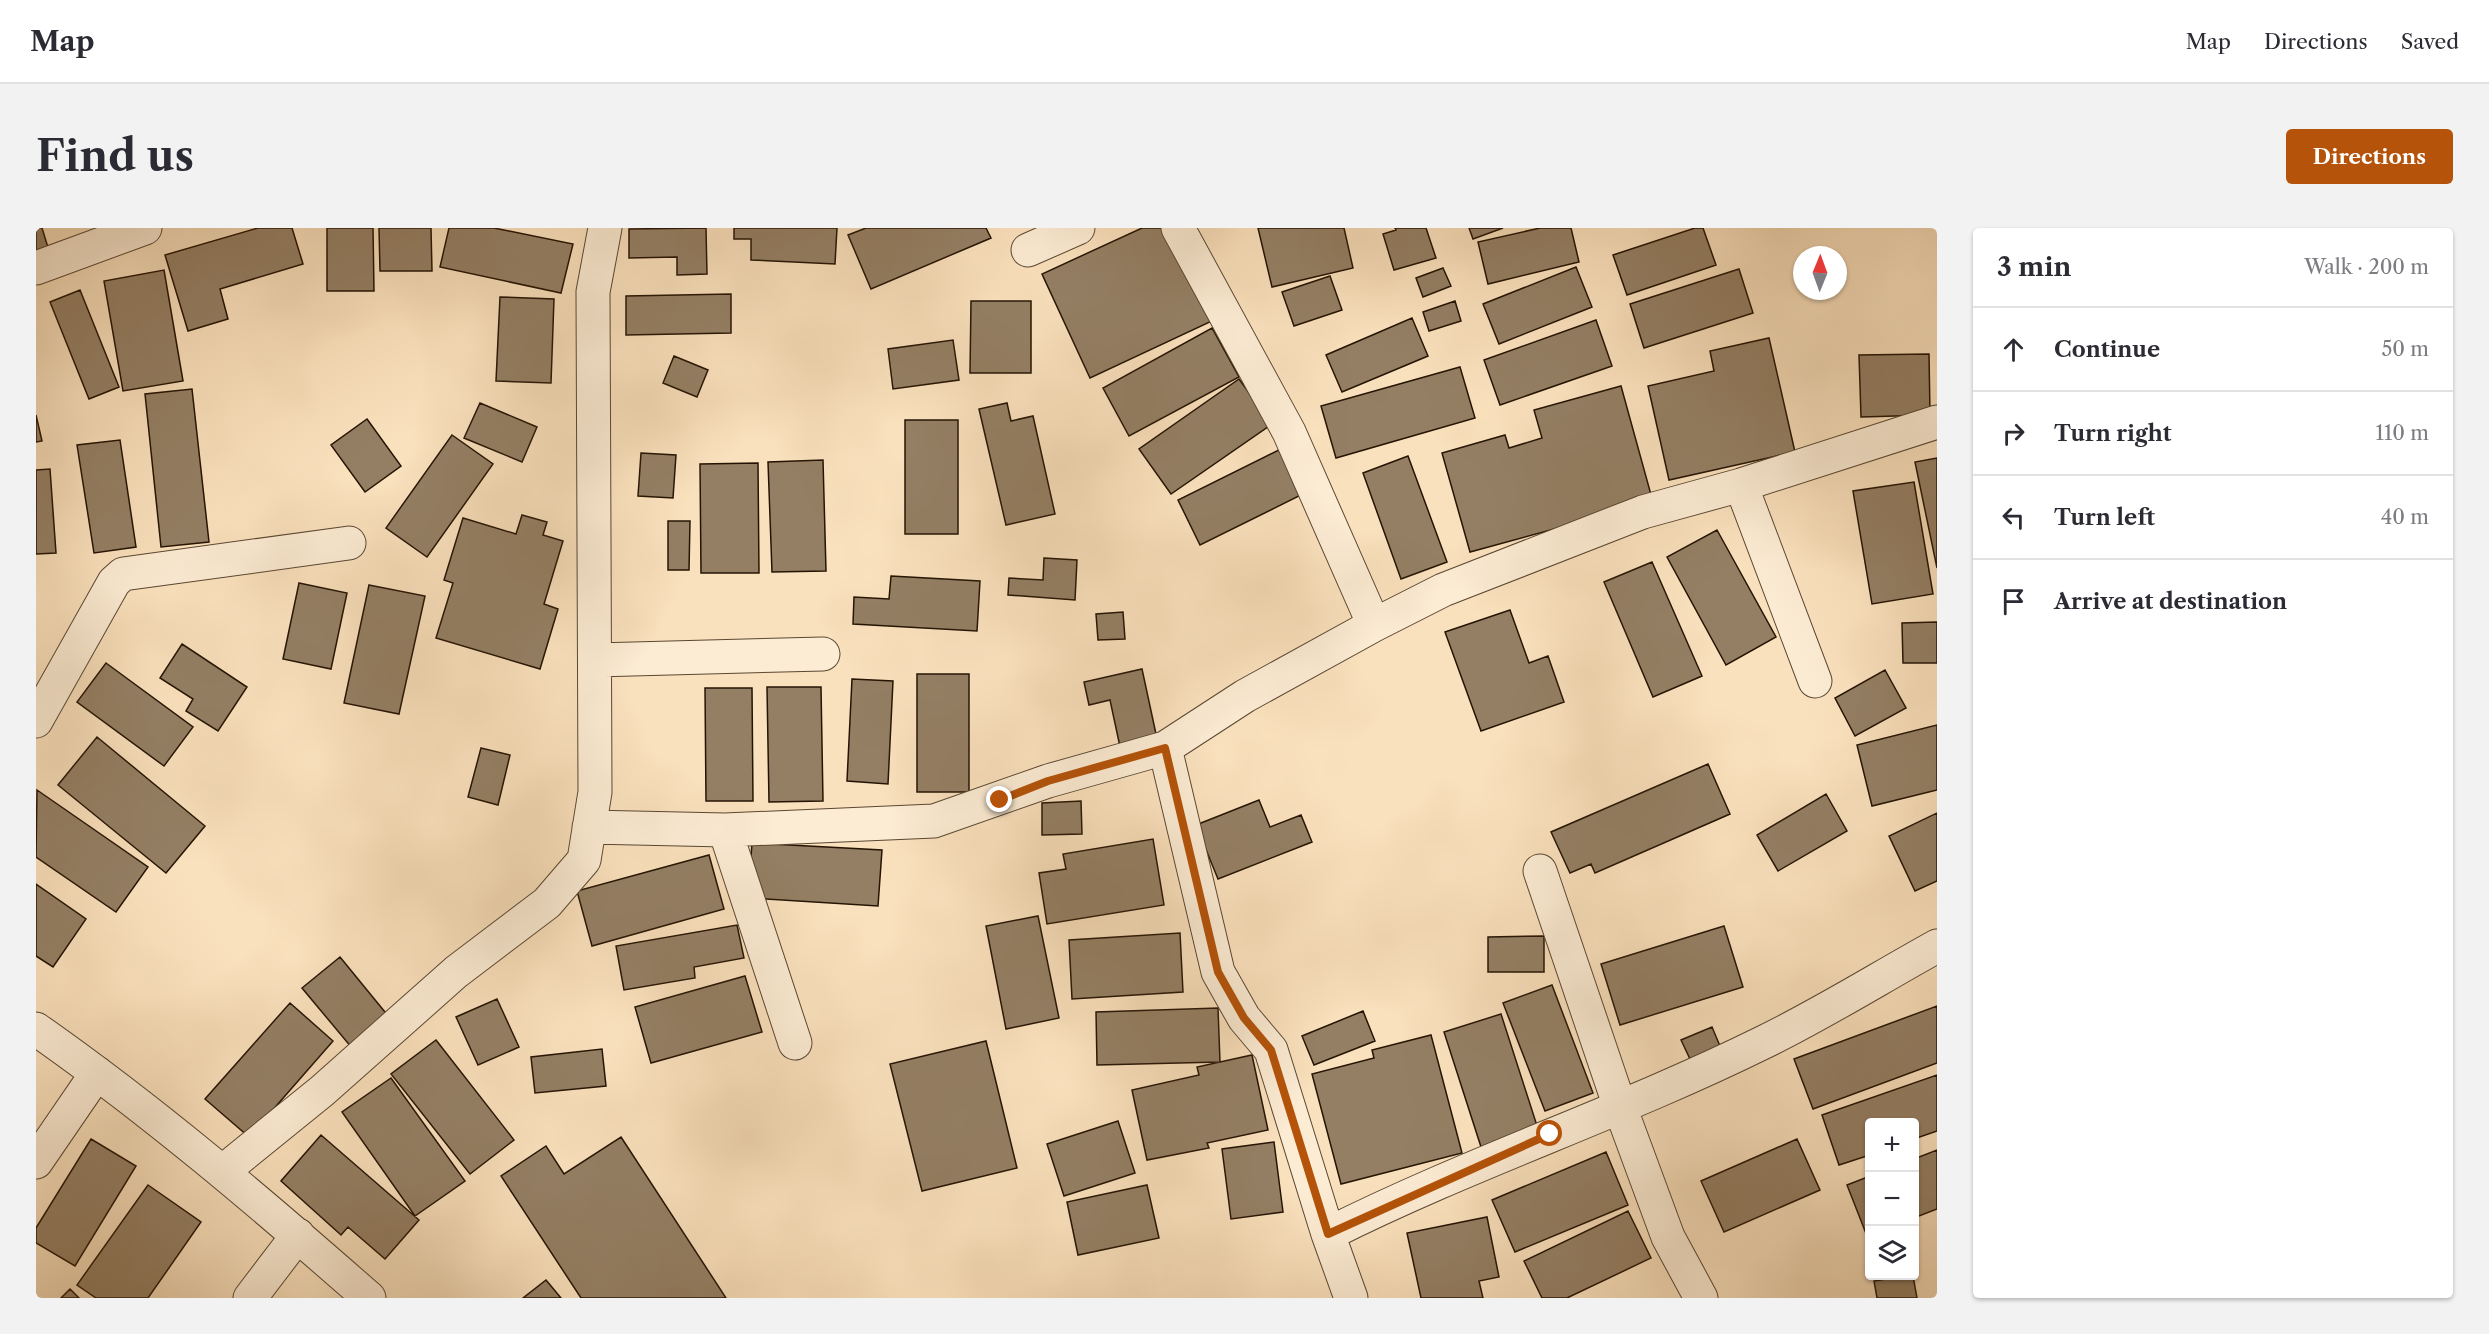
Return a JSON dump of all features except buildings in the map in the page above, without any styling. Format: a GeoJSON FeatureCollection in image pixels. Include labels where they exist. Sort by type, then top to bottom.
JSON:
{"type":"FeatureCollection","features":[{"type":"Feature","properties":{"kind":"street"},"geometry":{"type":"LineString","coordinates":[[36,268],[145,228]]}},
{"type":"Feature","properties":{"kind":"street"},"geometry":{"type":"LineString","coordinates":[[222,1172],[322,1091],[456,972],[547,903],[584,860],[595,792],[593,292],[605,228]]}},
{"type":"Feature","properties":{"kind":"street"},"geometry":{"type":"LineString","coordinates":[[1028,250],[1078,228]]}},
{"type":"Feature","properties":{"kind":"street"},"geometry":{"type":"LineString","coordinates":[[1178,228],[1289,432],[1374,625]]}},
{"type":"Feature","properties":{"kind":"street"},"geometry":{"type":"LineString","coordinates":[[590,827],[725,830],[934,821],[1048,781],[1165,748],[1245,696],[1443,590],[1643,512],[1741,484],[1937,422]]}},
{"type":"Feature","properties":{"kind":"street"},"geometry":{"type":"LineString","coordinates":[[1741,484],[1815,681]]}},
{"type":"Feature","properties":{"kind":"street"},"geometry":{"type":"LineString","coordinates":[[36,721],[114,582],[123,574],[349,543]]}},
{"type":"Feature","properties":{"kind":"street"},"geometry":{"type":"LineString","coordinates":[[596,660],[823,654]]}},
{"type":"Feature","properties":{"kind":"street"},"geometry":{"type":"LineString","coordinates":[[1165,748],[1218,972],[1244,1018],[1271,1050],[1328,1234],[1351,1298]]}},
{"type":"Feature","properties":{"kind":"street"},"geometry":{"type":"LineString","coordinates":[[725,830],[795,1043]]}},
{"type":"Feature","properties":{"kind":"street"},"geometry":{"type":"LineString","coordinates":[[1540,871],[1620,1107],[1668,1238],[1701,1298]]}},
{"type":"Feature","properties":{"kind":"street"},"geometry":{"type":"LineString","coordinates":[[1328,1234],[1550,1134],[1620,1107],[1763,1043],[1937,946]]}},
{"type":"Feature","properties":{"kind":"street"},"geometry":{"type":"LineString","coordinates":[[36,1029],[97,1073],[222,1172],[369,1298]]}},
{"type":"Feature","properties":{"kind":"street"},"geometry":{"type":"LineString","coordinates":[[36,1162],[97,1073]]}},
{"type":"Feature","properties":{"kind":"street"},"geometry":{"type":"LineString","coordinates":[[250,1298],[298,1235]]}},
{"type":"Feature","properties":{"kind":"route"},"geometry":{"type":"LineString","coordinates":[[1000,800],[1048,781],[1110,766],[1165,748],[1218,972],[1244,1018],[1271,1050],[1328,1234],[1372,1212],[1550,1134]]}}]}
